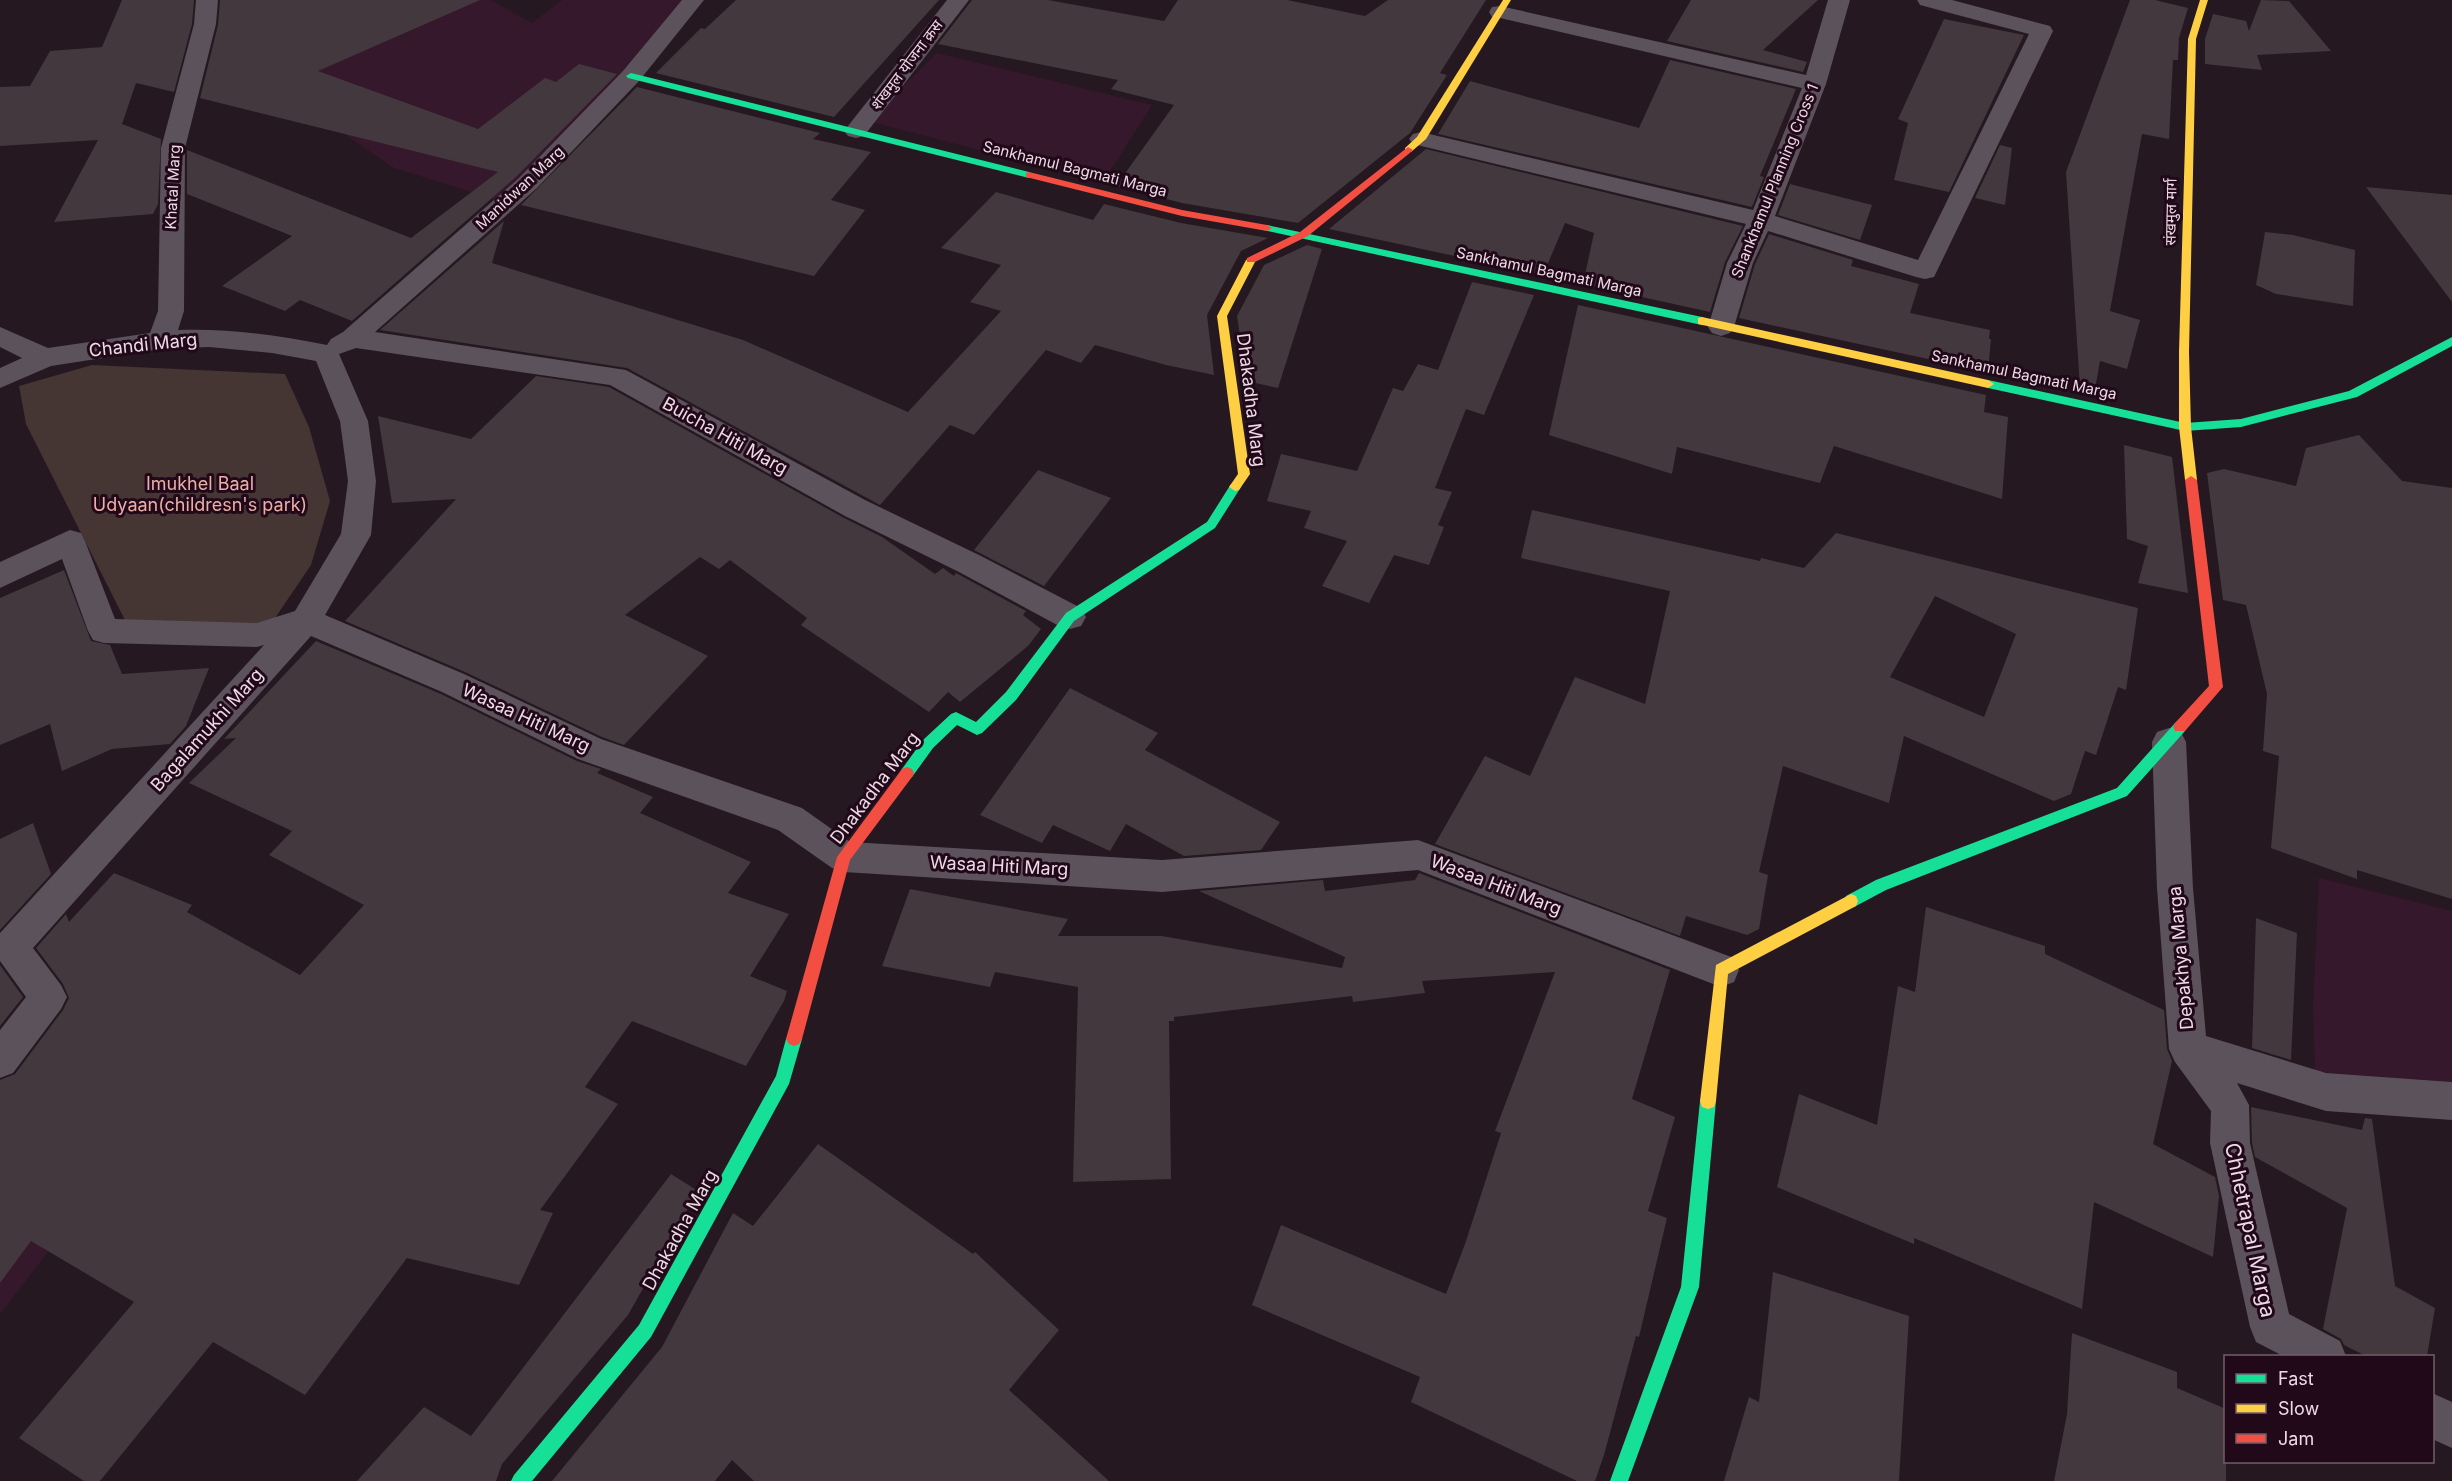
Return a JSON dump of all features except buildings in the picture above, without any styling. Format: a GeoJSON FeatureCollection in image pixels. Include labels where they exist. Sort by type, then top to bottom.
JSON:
{"type":"FeatureCollection","features":[{"type":"Feature","properties":{"kind":"street","name":"Khatal Marg"},"geometry":{"type":"LineString","coordinates":[[161,340],[171,310],[172,148],[205,24],[207,0]]}},
{"type":"Feature","properties":{"kind":"street","name":"Manidwan Marg"},"geometry":{"type":"LineString","coordinates":[[339,346],[528,183],[631,76],[693,0]]}},
{"type":"Feature","properties":{"kind":"street","name":"शंखमुल योजना क्रस"},"geometry":{"type":"LineString","coordinates":[[856,131],[958,0]]}},
{"type":"Feature","properties":{"kind":"street","name":"Shankhamul Planning Cross 1"},"geometry":{"type":"LineString","coordinates":[[1721,327],[1740,263],[1761,220],[1815,84],[1839,0]]}},
{"type":"Feature","properties":{"kind":"street"},"geometry":{"type":"LineString","coordinates":[[1421,138],[1590,182],[1761,220],[1925,271],[2042,31],[1928,0]]}},
{"type":"Feature","properties":{"kind":"street","name":"संखमुल मार्ग"},"geometry":{"type":"LineString","coordinates":[[1721,970],[1881,885],[2122,792],[2216,687],[2185,427],[2184,352],[2192,39],[2204,0]]}},
{"type":"Feature","properties":{"kind":"street"},"geometry":{"type":"LineString","coordinates":[[1504,6],[1815,84]]}},
{"type":"Feature","properties":{"kind":"street","name":"Dhakadha Marg"},"geometry":{"type":"LineString","coordinates":[[520,1481],[645,1331],[783,1079],[844,857],[928,744],[956,718],[977,729],[1011,696],[1070,617],[1211,525],[1244,474],[1222,316],[1252,258],[1304,234],[1421,138],[1504,6]]}},
{"type":"Feature","properties":{"kind":"street","name":"Sankhamul Bagmati Marga"},"geometry":{"type":"LineString","coordinates":[[631,76],[1182,213],[1304,234],[2185,427],[2241,423],[2353,394],[2452,341]]}},
{"type":"Feature","properties":{"kind":"street"},"geometry":{"type":"LineString","coordinates":[[0,336],[45,358]]}},
{"type":"Feature","properties":{"kind":"street","name":"Chandi Marg"},"geometry":{"type":"LineString","coordinates":[[0,379],[45,358],[161,340],[209,338],[272,344],[339,346]]}},
{"type":"Feature","properties":{"kind":"street","name":"Buicha Hiti Marg"},"geometry":{"type":"LineString","coordinates":[[339,346],[616,377],[855,508],[970,564],[1070,617]]}},
{"type":"Feature","properties":{"kind":"street","name":"Bagalamukhi Marg"},"geometry":{"type":"LineString","coordinates":[[0,1060],[48,997],[11,947],[306,621],[356,535],[362,481],[354,421],[339,346]]}},
{"type":"Feature","properties":{"kind":"street"},"geometry":{"type":"LineString","coordinates":[[0,576],[70,541],[104,631],[257,635],[306,621]]}},
{"type":"Feature","properties":{"kind":"street","name":"Wasaa Hiti Marg"},"geometry":{"type":"LineString","coordinates":[[306,621],[453,683],[590,749],[790,819],[844,857],[1162,876],[1418,855],[1721,970]]}},
{"type":"Feature","properties":{"kind":"street","name":"Depakhya Marga"},"geometry":{"type":"LineString","coordinates":[[2169,742],[2175,888],[2188,1049],[2326,1092],[2452,1101]]}},
{"type":"Feature","properties":{"kind":"street"},"geometry":{"type":"LineString","coordinates":[[1619,1481],[1690,1287],[1721,970]]}},
{"type":"Feature","properties":{"kind":"street","name":"Chhetrapal Marga"},"geometry":{"type":"LineString","coordinates":[[2188,1049],[2230,1105],[2230,1143],[2271,1327],[2323,1355]]}},
{"type":"Feature","properties":{"kind":"street"},"geometry":{"type":"LineString","coordinates":[[2434,1416],[2452,1426]]}},
{"type":"Feature","properties":{"kind":"shaded area"},"geometry":{"type":"Polygon","coordinates":[[[342,0],[491,0],[532,23],[562,0],[692,0],[500,201],[394,168],[321,118],[270,32],[342,0]]]}},
{"type":"Feature","properties":{"kind":"shaded area"},"geometry":{"type":"Polygon","coordinates":[[[937,53],[1152,105],[1103,182],[867,121],[937,53]]]}},
{"type":"Feature","properties":{"kind":"shaded area"},"geometry":{"type":"Polygon","coordinates":[[[2319,878],[2452,911],[2452,1082],[2315,1072],[2313,1006],[2319,878]]]}},
{"type":"Feature","properties":{"kind":"shaded area"},"geometry":{"type":"Polygon","coordinates":[[[0,1155],[91,1196],[0,1314],[0,1155]]]}},
{"type":"Feature","properties":{"kind":"green space","name":"Imukhel Baal Udyaan(childresn's park)"},"geometry":{"type":"Polygon","coordinates":[[[92,365],[285,374],[309,427],[330,501],[311,565],[269,627],[129,628],[26,424],[19,386],[92,365]]]}},
{"type":"Feature","properties":{"kind":"traffic: fast"},"geometry":{"type":"LineString","coordinates":[[631,76],[1029,175]]}},
{"type":"Feature","properties":{"kind":"traffic: fast"},"geometry":{"type":"LineString","coordinates":[[1267,228],[1702,321]]}},
{"type":"Feature","properties":{"kind":"traffic: fast"},"geometry":{"type":"LineString","coordinates":[[1988,384],[2185,427],[2241,423],[2353,394],[2452,341]]}},
{"type":"Feature","properties":{"kind":"traffic: fast"},"geometry":{"type":"LineString","coordinates":[[907,773],[928,744],[956,718],[977,729],[1011,696],[1070,617],[1211,525],[1235,487]]}},
{"type":"Feature","properties":{"kind":"traffic: fast"},"geometry":{"type":"LineString","coordinates":[[1851,901],[1881,885],[2122,792],[2180,727]]}},
{"type":"Feature","properties":{"kind":"traffic: fast"},"geometry":{"type":"LineString","coordinates":[[520,1481],[645,1331],[783,1079],[794,1039]]}},
{"type":"Feature","properties":{"kind":"traffic: fast"},"geometry":{"type":"LineString","coordinates":[[1619,1481],[1690,1287],[1708,1101]]}},
{"type":"Feature","properties":{"kind":"traffic: slow"},"geometry":{"type":"LineString","coordinates":[[1408,150],[1421,139],[1507,0]]}},
{"type":"Feature","properties":{"kind":"traffic: slow"},"geometry":{"type":"LineString","coordinates":[[2191,480],[2185,427],[2184,352],[2192,39],[2204,0]]}},
{"type":"Feature","properties":{"kind":"traffic: slow"},"geometry":{"type":"LineString","coordinates":[[1235,487],[1244,474],[1222,316],[1251,260]]}},
{"type":"Feature","properties":{"kind":"traffic: slow"},"geometry":{"type":"LineString","coordinates":[[1702,321],[1988,384]]}},
{"type":"Feature","properties":{"kind":"traffic: slow"},"geometry":{"type":"LineString","coordinates":[[1708,1101],[1721,970],[1851,901]]}},
{"type":"Feature","properties":{"kind":"traffic: jam"},"geometry":{"type":"LineString","coordinates":[[1251,260],[1304,234],[1408,150]]}},
{"type":"Feature","properties":{"kind":"traffic: jam"},"geometry":{"type":"LineString","coordinates":[[1029,175],[1182,213],[1267,228]]}},
{"type":"Feature","properties":{"kind":"traffic: jam"},"geometry":{"type":"LineString","coordinates":[[2180,727],[2216,687],[2191,480]]}},
{"type":"Feature","properties":{"kind":"traffic: jam"},"geometry":{"type":"LineString","coordinates":[[794,1039],[844,857],[907,773]]}}]}
